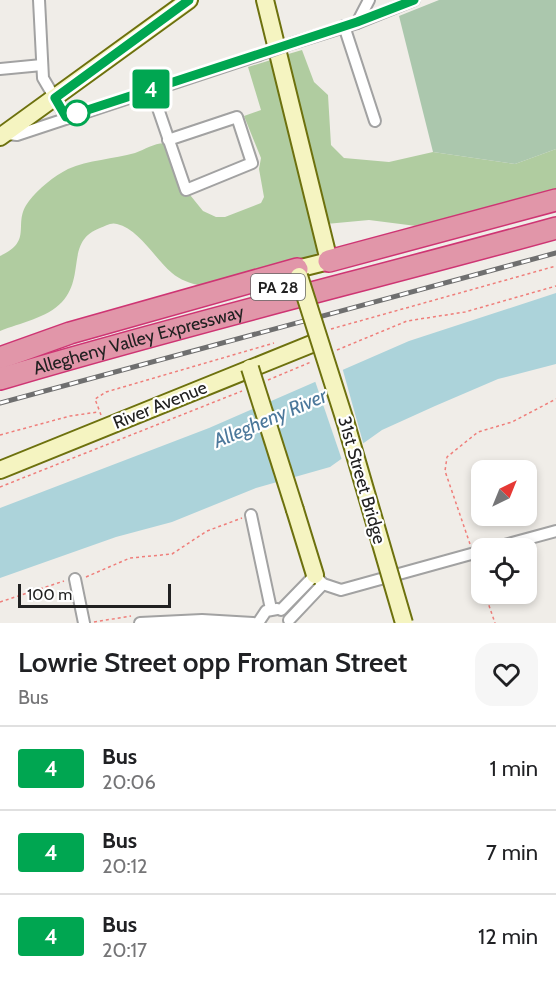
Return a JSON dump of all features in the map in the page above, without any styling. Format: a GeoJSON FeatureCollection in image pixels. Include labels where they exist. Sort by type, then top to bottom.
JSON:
{"type":"FeatureCollection","features":[{"type":"Feature","properties":{"kind":"highway"},"geometry":{"type":"LineString","coordinates":[[329,261],[556,200]]}},
{"type":"Feature","properties":{"kind":"highway","name":"Allegheny Valley Expressway"},"geometry":{"type":"LineString","coordinates":[[0,364],[246,295],[365,266],[556,214]]}},
{"type":"Feature","properties":{"kind":"highway","name":"Allegheny Valley Expressway"},"geometry":{"type":"LineString","coordinates":[[0,379],[157,332],[370,279],[556,228]]}},
{"type":"Feature","properties":{"kind":"highway"},"geometry":{"type":"LineString","coordinates":[[0,384],[54,374],[556,239]]}},
{"type":"Feature","properties":{"kind":"highway"},"geometry":{"type":"LineString","coordinates":[[0,358],[70,333],[298,272]]}},
{"type":"Feature","properties":{"kind":"street"},"geometry":{"type":"LineString","coordinates":[[39,0],[45,85],[66,117]]}},
{"type":"Feature","properties":{"kind":"street"},"geometry":{"type":"LineString","coordinates":[[3,136],[189,0]]}},
{"type":"Feature","properties":{"kind":"street"},"geometry":{"type":"LineString","coordinates":[[265,0],[329,261],[298,272]]}},
{"type":"Feature","properties":{"kind":"street"},"geometry":{"type":"LineString","coordinates":[[357,22],[369,0]]}},
{"type":"Feature","properties":{"kind":"street"},"geometry":{"type":"LineString","coordinates":[[3,136],[17,135],[151,88],[259,55],[414,0]]}},
{"type":"Feature","properties":{"kind":"street"},"geometry":{"type":"LineString","coordinates":[[344,26],[375,121]]}},
{"type":"Feature","properties":{"kind":"street"},"geometry":{"type":"LineString","coordinates":[[0,69],[42,65]]}},
{"type":"Feature","properties":{"kind":"street"},"geometry":{"type":"LineString","coordinates":[[151,88],[168,140],[186,190],[252,163],[237,117],[168,140]]}},
{"type":"Feature","properties":{"kind":"street","name":"31st Street Bridge"},"geometry":{"type":"LineString","coordinates":[[298,272],[308,306],[325,347],[404,623]]}},
{"type":"Feature","properties":{"kind":"street","name":"River Avenue"},"geometry":{"type":"LineString","coordinates":[[0,470],[105,419],[250,368],[325,347]]}},
{"type":"Feature","properties":{"kind":"street"},"geometry":{"type":"LineString","coordinates":[[250,368],[319,580],[341,590],[471,555]]}},
{"type":"Feature","properties":{"kind":"street"},"geometry":{"type":"LineString","coordinates":[[251,516],[276,609],[289,621],[319,580]]}},
{"type":"Feature","properties":{"kind":"street"},"geometry":{"type":"LineString","coordinates":[[530,538],[556,531]]}},
{"type":"Feature","properties":{"kind":"street"},"geometry":{"type":"LineString","coordinates":[[75,579],[84,623]]}},
{"type":"Feature","properties":{"kind":"street"},"geometry":{"type":"LineString","coordinates":[[258,623],[262,614],[276,609],[319,580]]}},
{"type":"Feature","properties":{"kind":"street"},"geometry":{"type":"LineString","coordinates":[[140,623],[193,620],[253,623]]}},
{"type":"Feature","properties":{"kind":"path"},"geometry":{"type":"LineString","coordinates":[[325,347],[407,321],[465,312],[556,286]]}},
{"type":"Feature","properties":{"kind":"path"},"geometry":{"type":"LineString","coordinates":[[269,380],[311,361]]}},
{"type":"Feature","properties":{"kind":"path"},"geometry":{"type":"LineString","coordinates":[[0,487],[247,389]]}},
{"type":"Feature","properties":{"kind":"path"},"geometry":{"type":"LineString","coordinates":[[471,538],[445,471],[447,457],[478,432],[512,422],[556,399]]}},
{"type":"Feature","properties":{"kind":"path"},"geometry":{"type":"LineString","coordinates":[[0,435],[70,416],[105,419]]}},
{"type":"Feature","properties":{"kind":"path"},"geometry":{"type":"LineString","coordinates":[[0,602],[56,583],[97,574],[130,558],[172,554],[207,531],[251,516]]}},
{"type":"Feature","properties":{"kind":"path"},"geometry":{"type":"LineString","coordinates":[[488,604],[495,623]]}},
{"type":"Feature","properties":{"kind":"green space"},"geometry":{"type":"Polygon","coordinates":[[[439,0],[556,0],[556,149],[515,164],[433,152],[399,16],[439,0]]]}},
{"type":"Feature","properties":{"kind":"green space"},"geometry":{"type":"Polygon","coordinates":[[[302,50],[314,82],[328,95],[331,145],[344,158],[389,162],[433,152],[515,164],[556,149],[556,193],[424,227],[369,220],[326,224],[285,55],[302,50]]]}},
{"type":"Feature","properties":{"kind":"green space"},"geometry":{"type":"Polygon","coordinates":[[[274,59],[318,249],[316,255],[201,286],[172,273],[140,238],[125,227],[110,224],[89,234],[83,241],[69,292],[56,308],[0,331],[0,256],[17,244],[24,209],[29,201],[47,183],[68,169],[135,153],[156,144],[165,143],[169,144],[186,190],[203,211],[216,217],[225,217],[261,203],[264,197],[259,169],[261,158],[244,116],[261,110],[248,67],[274,59]]]}},
{"type":"Feature","properties":{"kind":"water","name":"Allegheny River"},"geometry":{"type":"Polygon","coordinates":[[[556,293],[556,364],[498,379],[382,430],[330,467],[256,488],[172,522],[116,537],[0,578],[0,508],[209,428],[409,341],[556,293]]]}},
{"type":"Feature","properties":{"kind":"pier"},"geometry":{"type":"Polygon","coordinates":[[[342,367],[364,446],[343,463],[314,378],[342,367]]]}},
{"type":"Feature","properties":{"kind":"railway"},"geometry":{"type":"LineString","coordinates":[[0,403],[556,253]]}},
{"type":"Feature","properties":{"kind":"bus line","name":"4"},"geometry":{"type":"LineString","coordinates":[[189,0],[55,98],[66,117],[151,88],[246,60],[414,0]]}}]}
